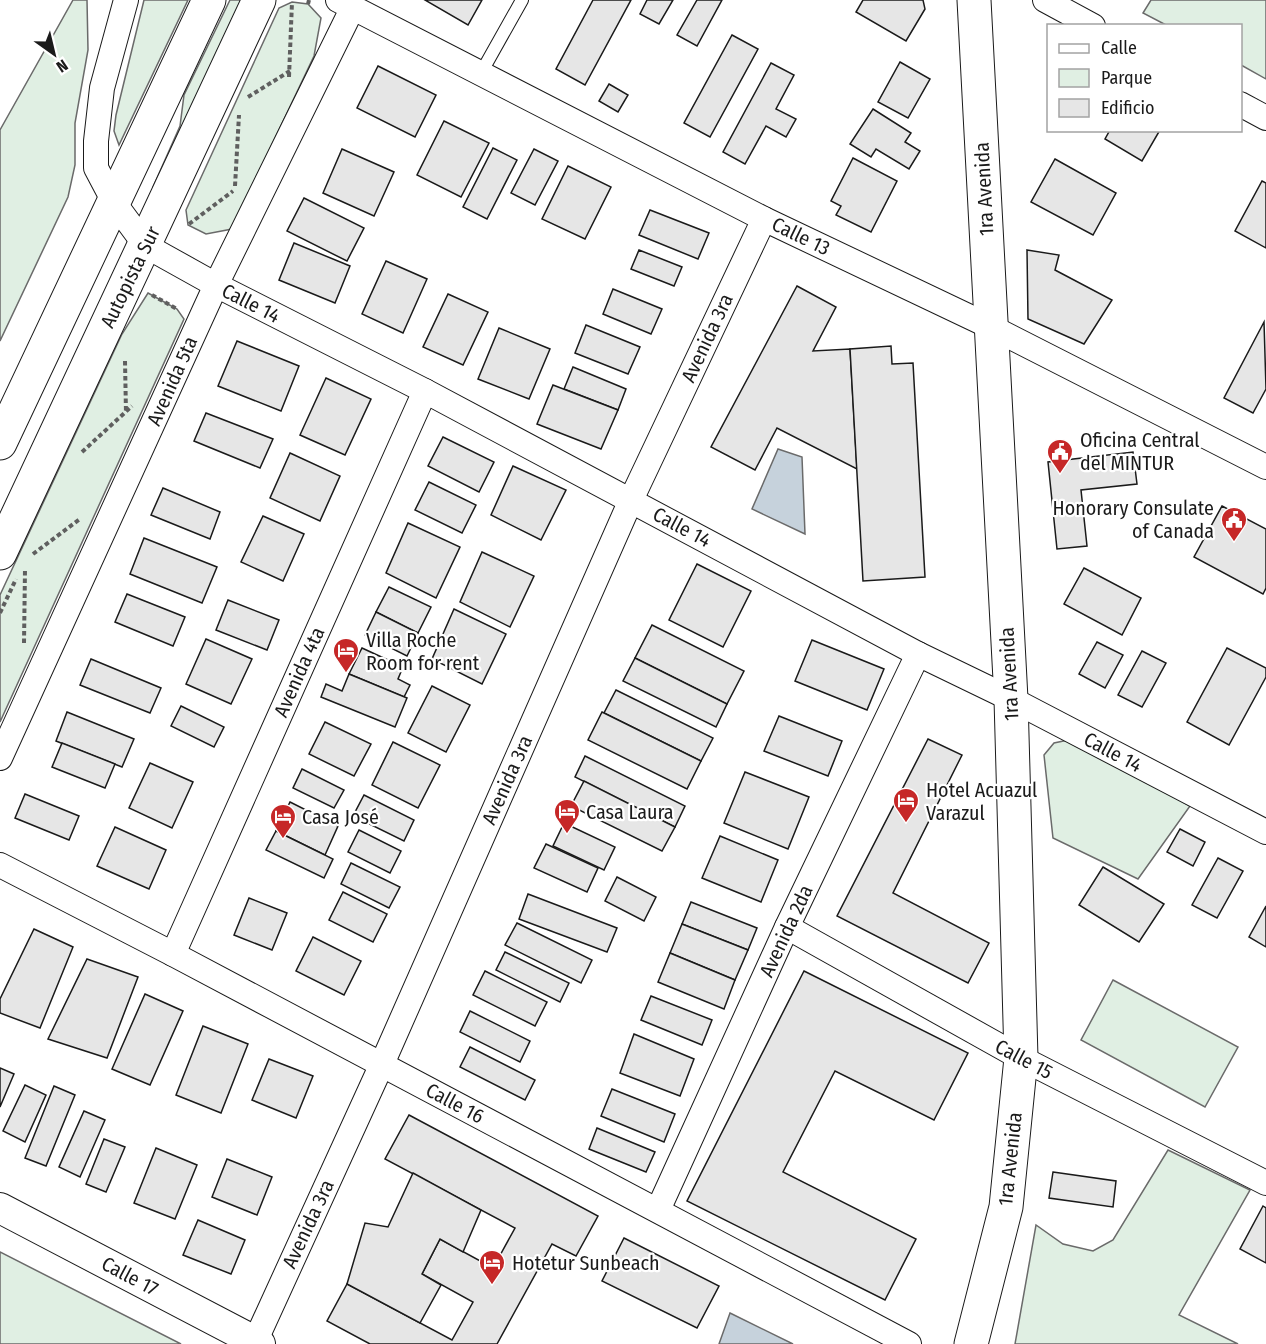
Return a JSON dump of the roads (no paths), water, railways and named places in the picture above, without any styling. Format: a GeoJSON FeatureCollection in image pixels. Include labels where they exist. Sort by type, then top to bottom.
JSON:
{"type":"FeatureCollection","features":[{"type":"Feature","properties":{"kind":"main road"},"geometry":{"type":"LineString","coordinates":[[0,443],[115,204],[209,0]]}},
{"type":"Feature","properties":{"kind":"main road","name":"1ra Avenida"},"geometry":{"type":"LineString","coordinates":[[971,1344],[1006,1208],[1021,1058],[1011,699],[974,0]]}},
{"type":"Feature","properties":{"kind":"main road","name":"Autopista Sur"},"geometry":{"type":"LineString","coordinates":[[0,553],[146,246],[273,6]]}},
{"type":"Feature","properties":{"kind":"street","name":"Calle 14"},"geometry":{"type":"LineString","coordinates":[[126,0],[102,88],[96,141],[96,168],[115,204],[146,246],[216,285],[425,391],[918,654],[1011,699],[1266,832]]}},
{"type":"Feature","properties":{"kind":"street"},"geometry":{"type":"LineString","coordinates":[[1045,0],[1089,24]]}},
{"type":"Feature","properties":{"kind":"street","name":"Calle 13"},"geometry":{"type":"LineString","coordinates":[[345,4],[764,219],[991,327],[1266,467]]}},
{"type":"Feature","properties":{"kind":"street","name":"Avenida 5ta"},"geometry":{"type":"LineString","coordinates":[[0,758],[345,4]]}},
{"type":"Feature","properties":{"kind":"street"},"geometry":{"type":"LineString","coordinates":[[1242,105],[1266,118]]}},
{"type":"Feature","properties":{"kind":"street","name":"Avenida 3ra"},"geometry":{"type":"LineString","coordinates":[[256,1343],[631,500],[764,219]]}},
{"type":"Feature","properties":{"kind":"street","name":"Avenida 4ta"},"geometry":{"type":"LineString","coordinates":[[173,954],[425,391]]}},
{"type":"Feature","properties":{"kind":"street","name":"Avenida 2da"},"geometry":{"type":"LineString","coordinates":[[658,1210],[787,927],[918,654]]}},
{"type":"Feature","properties":{"kind":"street","name":"Calle 16"},"geometry":{"type":"LineString","coordinates":[[0,865],[382,1064],[909,1344]]}},
{"type":"Feature","properties":{"kind":"street","name":"Calle 15"},"geometry":{"type":"LineString","coordinates":[[787,927],[1021,1058],[1266,1183]]}},
{"type":"Feature","properties":{"kind":"street","name":"Calle 17"},"geometry":{"type":"LineString","coordinates":[[0,1208],[256,1343]]}},
{"type":"Feature","properties":{"kind":"lane"},"geometry":{"type":"LineString","coordinates":[[481,73],[522,0]]}},
{"type":"Feature","properties":{"kind":"place","name":"Oficina Central del MINTUR"},"geometry":{"type":"Point","coordinates":[1060,475]}},
{"type":"Feature","properties":{"kind":"place","name":"Honorary Consulate of Canada"},"geometry":{"type":"Point","coordinates":[1234,543]}},
{"type":"Feature","properties":{"kind":"place","name":"Villa Roche Room for rent"},"geometry":{"type":"Point","coordinates":[346,674]}},
{"type":"Feature","properties":{"kind":"place","name":"Hotel Acuazul Varazul"},"geometry":{"type":"Point","coordinates":[906,824]}},
{"type":"Feature","properties":{"kind":"place","name":"Casa Laura"},"geometry":{"type":"Point","coordinates":[567,835]}},
{"type":"Feature","properties":{"kind":"place","name":"Casa José"},"geometry":{"type":"Point","coordinates":[283,840]}},
{"type":"Feature","properties":{"kind":"place","name":"Hotetur Sunbeach"},"geometry":{"type":"Point","coordinates":[492,1286]}}]}
